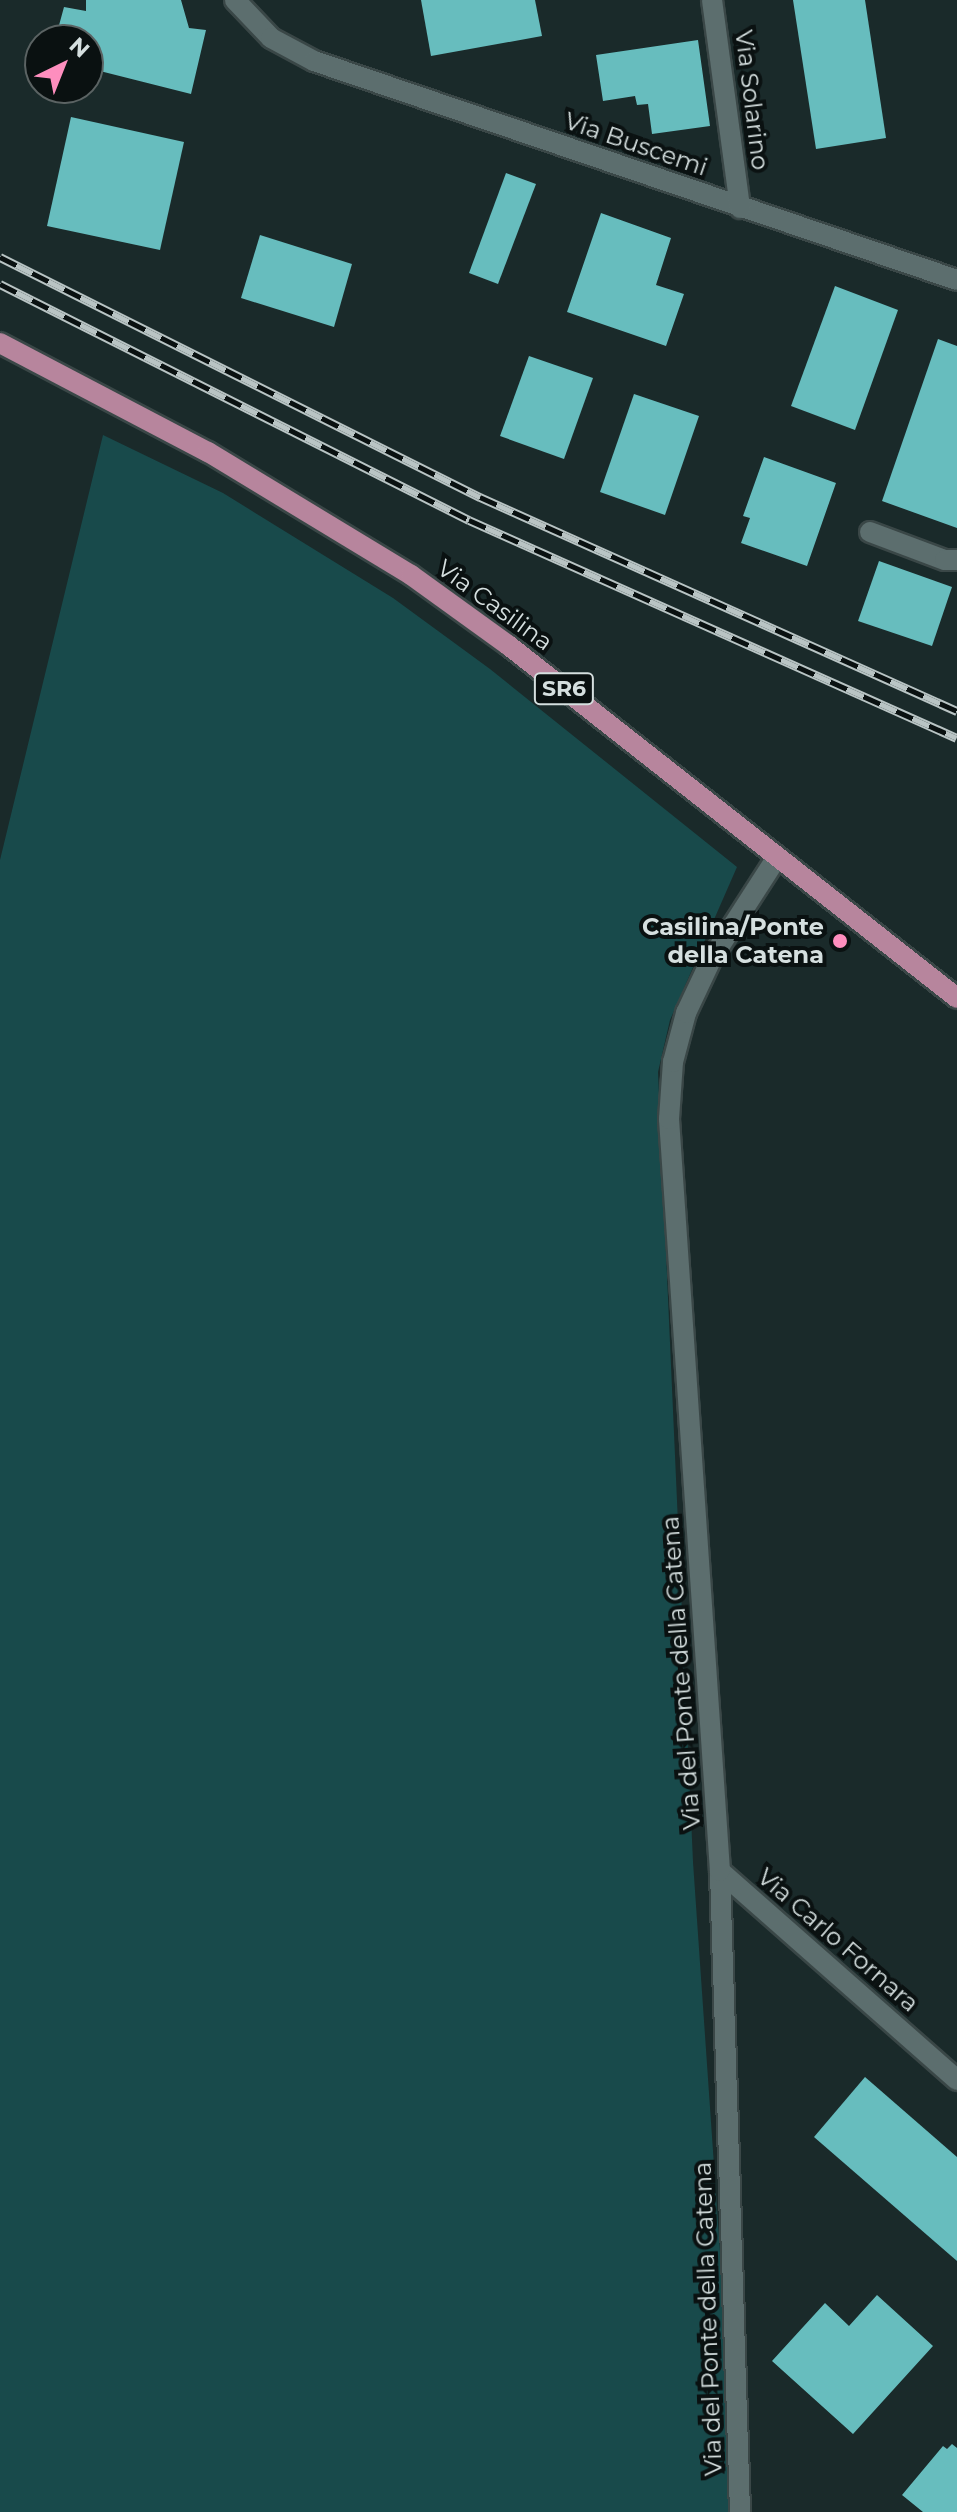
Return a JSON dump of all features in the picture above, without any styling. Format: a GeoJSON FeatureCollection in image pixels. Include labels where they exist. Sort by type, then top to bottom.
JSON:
{"type":"FeatureCollection","features":[{"type":"Feature","properties":{"kind":"main road","name":"Via Casilina"},"geometry":{"type":"LineString","coordinates":[[0,343],[228,464],[411,575],[508,645],[957,998]]}},
{"type":"Feature","properties":{"kind":"street","name":"Via Buscemi"},"geometry":{"type":"LineString","coordinates":[[235,0],[271,38],[299,54],[957,280]]}},
{"type":"Feature","properties":{"kind":"street","name":"Via Solarino"},"geometry":{"type":"LineString","coordinates":[[712,0],[740,208]]}},
{"type":"Feature","properties":{"kind":"street"},"geometry":{"type":"LineString","coordinates":[[870,532],[945,560],[957,560]]}},
{"type":"Feature","properties":{"kind":"street","name":"Via del Ponte della Catena"},"geometry":{"type":"LineString","coordinates":[[740,2512],[720,1871],[670,1101],[678,1039],[698,987],[777,857]]}},
{"type":"Feature","properties":{"kind":"street","name":"Via Carlo Fornara"},"geometry":{"type":"LineString","coordinates":[[720,1871],[957,2080]]}},
{"type":"Feature","properties":{"kind":"shaded area"},"geometry":{"type":"Polygon","coordinates":[[[103,435],[223,493],[393,598],[490,669],[737,867],[670,1020],[658,1072],[693,1862],[738,2512],[0,2512],[0,860],[103,435]]]}},
{"type":"Feature","properties":{"kind":"building"},"geometry":{"type":"Polygon","coordinates":[[[86,0],[181,0],[189,28],[206,30],[191,94],[104,72],[104,24],[59,24],[64,7],[86,11],[86,0]]]}},
{"type":"Feature","properties":{"kind":"building"},"geometry":{"type":"Polygon","coordinates":[[[421,0],[535,0],[542,36],[431,56],[421,0]]]}},
{"type":"Feature","properties":{"kind":"building"},"geometry":{"type":"Polygon","coordinates":[[[793,0],[865,0],[886,138],[816,149],[793,0]]]}},
{"type":"Feature","properties":{"kind":"building"},"geometry":{"type":"Polygon","coordinates":[[[698,40],[710,126],[652,134],[648,104],[637,105],[635,96],[603,101],[596,55],[698,40]]]}},
{"type":"Feature","properties":{"kind":"building"},"geometry":{"type":"Polygon","coordinates":[[[71,117],[184,142],[160,250],[47,226],[71,117]]]}},
{"type":"Feature","properties":{"kind":"building"},"geometry":{"type":"Polygon","coordinates":[[[506,173],[536,184],[498,284],[469,273],[506,173]]]}},
{"type":"Feature","properties":{"kind":"building"},"geometry":{"type":"Polygon","coordinates":[[[601,213],[671,238],[656,285],[684,294],[666,346],[567,312],[601,213]]]}},
{"type":"Feature","properties":{"kind":"building"},"geometry":{"type":"Polygon","coordinates":[[[260,235],[352,264],[334,327],[241,298],[260,235]]]}},
{"type":"Feature","properties":{"kind":"building"},"geometry":{"type":"Polygon","coordinates":[[[835,286],[898,310],[855,430],[791,406],[835,286]]]}},
{"type":"Feature","properties":{"kind":"building"},"geometry":{"type":"Polygon","coordinates":[[[938,339],[957,346],[957,528],[882,501],[938,339]]]}},
{"type":"Feature","properties":{"kind":"building"},"geometry":{"type":"Polygon","coordinates":[[[529,356],[593,378],[564,459],[500,436],[529,356]]]}},
{"type":"Feature","properties":{"kind":"building"},"geometry":{"type":"Polygon","coordinates":[[[634,394],[699,416],[665,515],[600,492],[634,394]]]}},
{"type":"Feature","properties":{"kind":"building"},"geometry":{"type":"Polygon","coordinates":[[[764,457],[836,483],[807,566],[741,543],[750,518],[743,516],[764,457]]]}},
{"type":"Feature","properties":{"kind":"building"},"geometry":{"type":"Polygon","coordinates":[[[879,561],[952,587],[932,646],[858,621],[879,561]]]}},
{"type":"Feature","properties":{"kind":"building"},"geometry":{"type":"Polygon","coordinates":[[[865,2077],[957,2157],[957,2261],[814,2137],[865,2077]]]}},
{"type":"Feature","properties":{"kind":"building"},"geometry":{"type":"Polygon","coordinates":[[[877,2295],[933,2346],[853,2434],[772,2361],[825,2303],[849,2326],[877,2295]]]}},
{"type":"Feature","properties":{"kind":"building"},"geometry":{"type":"Polygon","coordinates":[[[952,2444],[957,2448],[957,2512],[923,2512],[902,2495],[943,2446],[947,2449],[952,2444]]]}},
{"type":"Feature","properties":{"kind":"railway"},"geometry":{"type":"LineString","coordinates":[[0,257],[480,497],[957,711]]}},
{"type":"Feature","properties":{"kind":"railway"},"geometry":{"type":"LineString","coordinates":[[0,284],[469,520],[957,738]]}},
{"type":"Feature","properties":{"kind":"place","name":"Casilina/Ponte della Catena"},"geometry":{"type":"Point","coordinates":[840,941]}}]}
